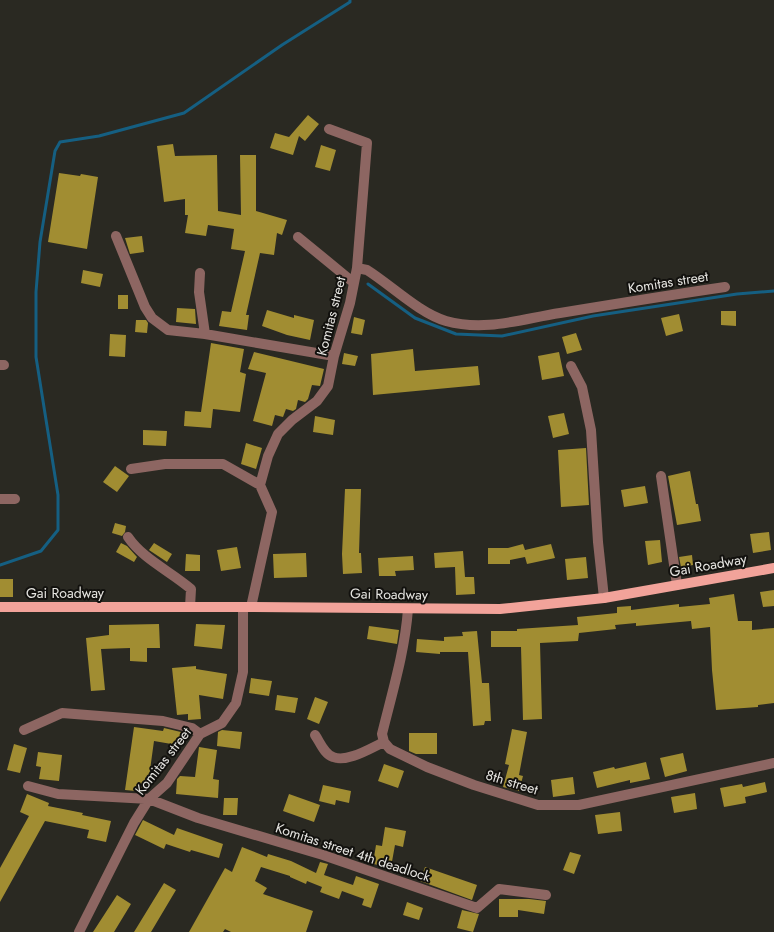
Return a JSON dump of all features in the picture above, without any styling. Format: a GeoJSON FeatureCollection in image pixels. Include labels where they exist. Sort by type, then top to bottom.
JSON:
{"type":"FeatureCollection","features":[{"type":"Feature","properties":{"kind":"main road","name":"Gai Roadway"},"geometry":{"type":"LineString","coordinates":[[0,607],[500,609],[604,598],[774,568]]}},
{"type":"Feature","properties":{"kind":"street"},"geometry":{"type":"LineString","coordinates":[[329,129],[368,143],[357,268]]}},
{"type":"Feature","properties":{"kind":"street"},"geometry":{"type":"LineString","coordinates":[[116,236],[145,307],[152,318],[168,330],[205,334],[334,356]]}},
{"type":"Feature","properties":{"kind":"street"},"geometry":{"type":"LineString","coordinates":[[298,237],[354,283]]}},
{"type":"Feature","properties":{"kind":"street","name":"Komitas street"},"geometry":{"type":"LineString","coordinates":[[79,932],[134,823],[149,799],[167,783],[200,734],[222,723],[236,702],[243,672],[247,607],[272,512],[260,484],[268,456],[278,434],[292,420],[317,401],[328,386],[334,356],[350,303],[357,268],[367,270],[372,273],[418,308],[445,321],[471,326],[503,324],[544,315],[725,287]]}},
{"type":"Feature","properties":{"kind":"street"},"geometry":{"type":"LineString","coordinates":[[200,273],[199,292],[205,334]]}},
{"type":"Feature","properties":{"kind":"street"},"geometry":{"type":"LineString","coordinates":[[571,366],[582,388],[590,430],[598,542],[604,598]]}},
{"type":"Feature","properties":{"kind":"street"},"geometry":{"type":"LineString","coordinates":[[131,469],[165,464],[223,464],[260,484]]}},
{"type":"Feature","properties":{"kind":"street"},"geometry":{"type":"LineString","coordinates":[[661,476],[677,585]]}},
{"type":"Feature","properties":{"kind":"street"},"geometry":{"type":"LineString","coordinates":[[0,499],[15,499]]}},
{"type":"Feature","properties":{"kind":"street"},"geometry":{"type":"LineString","coordinates":[[128,536],[134,545],[150,559],[191,589],[190,607]]}},
{"type":"Feature","properties":{"kind":"street"},"geometry":{"type":"LineString","coordinates":[[315,735],[325,751],[333,757],[339,758],[345,758],[361,753],[384,742],[382,734],[403,646],[408,609]]}},
{"type":"Feature","properties":{"kind":"street"},"geometry":{"type":"LineString","coordinates":[[24,730],[62,713],[163,722],[192,728],[200,734]]}},
{"type":"Feature","properties":{"kind":"street","name":"8th street"},"geometry":{"type":"LineString","coordinates":[[384,742],[390,748],[427,767],[474,785],[538,806],[579,805],[774,763]]}},
{"type":"Feature","properties":{"kind":"street"},"geometry":{"type":"LineString","coordinates":[[28,786],[58,794],[149,799]]}},
{"type":"Feature","properties":{"kind":"street","name":"Komitas street 4th deadlock"},"geometry":{"type":"LineString","coordinates":[[149,799],[198,818],[323,855],[477,908],[499,889],[546,895]]}},
{"type":"Feature","properties":{"kind":"building"},"geometry":{"type":"Polygon","coordinates":[[[308,115],[319,124],[305,141],[299,136],[293,155],[270,148],[275,133],[289,137],[308,115]]]}},
{"type":"Feature","properties":{"kind":"building"},"geometry":{"type":"Polygon","coordinates":[[[173,144],[175,156],[217,155],[218,211],[241,215],[240,155],[256,155],[256,211],[287,220],[282,235],[277,233],[274,255],[260,253],[246,315],[249,315],[247,330],[219,326],[222,311],[231,312],[245,251],[231,249],[234,229],[208,225],[206,236],[185,233],[188,215],[185,215],[185,199],[164,202],[157,146],[173,144]]]}},
{"type":"Feature","properties":{"kind":"building"},"geometry":{"type":"Polygon","coordinates":[[[321,145],[336,150],[330,171],[315,167],[321,145]]]}},
{"type":"Feature","properties":{"kind":"building"},"geometry":{"type":"Polygon","coordinates":[[[59,173],[80,176],[81,174],[98,177],[87,249],[48,242],[59,173]]]}},
{"type":"Feature","properties":{"kind":"building"},"geometry":{"type":"Polygon","coordinates":[[[142,236],[144,252],[130,254],[125,238],[142,236]]]}},
{"type":"Feature","properties":{"kind":"building"},"geometry":{"type":"Polygon","coordinates":[[[83,270],[103,274],[100,287],[81,283],[83,270]]]}},
{"type":"Feature","properties":{"kind":"building"},"geometry":{"type":"Polygon","coordinates":[[[118,295],[128,295],[128,309],[118,309],[118,295]]]}},
{"type":"Feature","properties":{"kind":"building"},"geometry":{"type":"Polygon","coordinates":[[[177,308],[195,309],[196,324],[176,322],[177,308]]]}},
{"type":"Feature","properties":{"kind":"building"},"geometry":{"type":"Polygon","coordinates":[[[267,310],[294,318],[294,315],[314,320],[310,340],[287,335],[262,326],[267,310]]]}},
{"type":"Feature","properties":{"kind":"building"},"geometry":{"type":"Polygon","coordinates":[[[721,311],[736,311],[736,326],[721,325],[721,311]]]}},
{"type":"Feature","properties":{"kind":"building"},"geometry":{"type":"Polygon","coordinates":[[[679,314],[683,331],[666,336],[661,318],[679,314]]]}},
{"type":"Feature","properties":{"kind":"building"},"geometry":{"type":"Polygon","coordinates":[[[354,317],[365,320],[362,335],[351,333],[354,317]]]}},
{"type":"Feature","properties":{"kind":"building"},"geometry":{"type":"Polygon","coordinates":[[[136,320],[146,320],[148,323],[147,333],[135,332],[136,320]]]}},
{"type":"Feature","properties":{"kind":"building"},"geometry":{"type":"Polygon","coordinates":[[[576,333],[582,350],[567,354],[562,337],[576,333]]]}},
{"type":"Feature","properties":{"kind":"building"},"geometry":{"type":"Polygon","coordinates":[[[110,334],[126,335],[125,357],[109,356],[110,334]]]}},
{"type":"Feature","properties":{"kind":"building"},"geometry":{"type":"Polygon","coordinates":[[[211,343],[244,349],[240,372],[246,374],[240,412],[213,409],[211,428],[184,426],[185,411],[201,412],[211,343]]]}},
{"type":"Feature","properties":{"kind":"building"},"geometry":{"type":"Polygon","coordinates":[[[413,349],[415,371],[478,366],[480,385],[373,395],[371,354],[413,349]]]}},
{"type":"Feature","properties":{"kind":"building"},"geometry":{"type":"Polygon","coordinates":[[[254,352],[324,369],[320,386],[312,385],[308,399],[305,402],[298,400],[296,409],[293,411],[286,409],[283,417],[275,415],[272,426],[253,421],[266,373],[248,369],[254,352]]]}},
{"type":"Feature","properties":{"kind":"building"},"geometry":{"type":"Polygon","coordinates":[[[559,352],[564,376],[542,380],[538,356],[559,352]]]}},
{"type":"Feature","properties":{"kind":"building"},"geometry":{"type":"Polygon","coordinates":[[[344,353],[358,356],[355,366],[342,364],[344,353]]]}},
{"type":"Feature","properties":{"kind":"building"},"geometry":{"type":"Polygon","coordinates":[[[564,413],[569,434],[553,438],[548,416],[564,413]]]}},
{"type":"Feature","properties":{"kind":"building"},"geometry":{"type":"Polygon","coordinates":[[[315,416],[335,420],[333,435],[313,432],[315,416]]]}},
{"type":"Feature","properties":{"kind":"building"},"geometry":{"type":"Polygon","coordinates":[[[143,430],[167,431],[166,446],[143,445],[143,430]]]}},
{"type":"Feature","properties":{"kind":"building"},"geometry":{"type":"Polygon","coordinates":[[[246,443],[262,448],[256,469],[241,464],[246,443]]]}},
{"type":"Feature","properties":{"kind":"building"},"geometry":{"type":"Polygon","coordinates":[[[586,448],[589,505],[561,507],[558,450],[586,448]]]}},
{"type":"Feature","properties":{"kind":"building"},"geometry":{"type":"Polygon","coordinates":[[[115,466],[129,476],[117,492],[103,482],[115,466]]]}},
{"type":"Feature","properties":{"kind":"building"},"geometry":{"type":"Polygon","coordinates":[[[690,471],[696,504],[698,504],[701,521],[677,525],[668,476],[690,471]]]}},
{"type":"Feature","properties":{"kind":"building"},"geometry":{"type":"Polygon","coordinates":[[[645,486],[648,503],[624,507],[621,490],[645,486]]]}},
{"type":"Feature","properties":{"kind":"building"},"geometry":{"type":"Polygon","coordinates":[[[345,489],[361,489],[359,553],[361,553],[362,573],[343,574],[342,554],[345,489]]]}},
{"type":"Feature","properties":{"kind":"building"},"geometry":{"type":"Polygon","coordinates":[[[115,523],[126,526],[125,532],[122,536],[112,533],[115,523]]]}},
{"type":"Feature","properties":{"kind":"building"},"geometry":{"type":"Polygon","coordinates":[[[769,532],[771,550],[753,553],[750,534],[769,532]]]}},
{"type":"Feature","properties":{"kind":"building"},"geometry":{"type":"Polygon","coordinates":[[[660,540],[662,562],[648,565],[645,541],[660,540]]]}},
{"type":"Feature","properties":{"kind":"building"},"geometry":{"type":"Polygon","coordinates":[[[121,543],[127,546],[137,557],[134,562],[116,552],[121,543]]]}},
{"type":"Feature","properties":{"kind":"building"},"geometry":{"type":"Polygon","coordinates":[[[154,543],[172,554],[167,562],[149,550],[154,543]]]}},
{"type":"Feature","properties":{"kind":"building"},"geometry":{"type":"Polygon","coordinates":[[[523,544],[525,550],[551,544],[555,558],[527,564],[525,557],[510,560],[510,564],[488,564],[488,548],[508,548],[523,544]]]}},
{"type":"Feature","properties":{"kind":"building"},"geometry":{"type":"Polygon","coordinates":[[[237,547],[241,568],[221,571],[217,550],[237,547]]]}},
{"type":"Feature","properties":{"kind":"building"},"geometry":{"type":"Polygon","coordinates":[[[463,551],[465,577],[474,577],[475,594],[456,595],[455,567],[435,568],[434,553],[463,551]]]}},
{"type":"Feature","properties":{"kind":"building"},"geometry":{"type":"Polygon","coordinates":[[[306,553],[307,577],[274,578],[273,554],[306,553]]]}},
{"type":"Feature","properties":{"kind":"building"},"geometry":{"type":"Polygon","coordinates":[[[186,554],[200,555],[200,571],[185,571],[186,554]]]}},
{"type":"Feature","properties":{"kind":"building"},"geometry":{"type":"Polygon","coordinates":[[[692,555],[693,565],[681,567],[679,557],[692,555]]]}},
{"type":"Feature","properties":{"kind":"building"},"geometry":{"type":"Polygon","coordinates":[[[413,556],[414,570],[395,571],[396,576],[379,576],[378,558],[413,556]]]}},
{"type":"Feature","properties":{"kind":"building"},"geometry":{"type":"Polygon","coordinates":[[[586,557],[588,578],[567,580],[565,559],[586,557]]]}},
{"type":"Feature","properties":{"kind":"building"},"geometry":{"type":"Polygon","coordinates":[[[0,579],[13,579],[13,597],[0,597],[0,579]]]}},
{"type":"Feature","properties":{"kind":"building"},"geometry":{"type":"Polygon","coordinates":[[[774,590],[774,606],[763,607],[760,592],[774,590]]]}},
{"type":"Feature","properties":{"kind":"building"},"geometry":{"type":"Polygon","coordinates":[[[734,594],[738,621],[752,621],[752,630],[774,628],[774,703],[758,705],[758,707],[716,710],[710,627],[692,629],[691,621],[636,626],[636,623],[615,625],[616,629],[579,633],[578,641],[540,643],[542,719],[523,720],[521,647],[491,647],[491,631],[517,631],[517,629],[578,625],[577,617],[617,613],[617,607],[631,606],[631,610],[679,604],[679,607],[710,604],[709,598],[734,594]]]}},
{"type":"Feature","properties":{"kind":"building"},"geometry":{"type":"Polygon","coordinates":[[[159,624],[160,648],[147,648],[147,662],[130,661],[130,648],[101,649],[105,690],[91,691],[86,638],[109,635],[109,625],[159,624]]]}},
{"type":"Feature","properties":{"kind":"building"},"geometry":{"type":"Polygon","coordinates":[[[196,624],[225,625],[222,649],[194,646],[196,624]]]}},
{"type":"Feature","properties":{"kind":"building"},"geometry":{"type":"Polygon","coordinates":[[[369,626],[399,630],[397,644],[367,639],[369,626]]]}},
{"type":"Feature","properties":{"kind":"building"},"geometry":{"type":"Polygon","coordinates":[[[477,631],[482,683],[489,683],[491,721],[485,721],[484,725],[473,726],[468,652],[440,652],[440,654],[416,652],[417,639],[444,641],[444,637],[463,636],[462,632],[477,631]]]}},
{"type":"Feature","properties":{"kind":"building"},"geometry":{"type":"Polygon","coordinates":[[[196,666],[196,669],[227,674],[223,699],[199,695],[201,719],[188,720],[188,714],[177,715],[172,668],[196,666]]]}},
{"type":"Feature","properties":{"kind":"building"},"geometry":{"type":"Polygon","coordinates":[[[251,678],[272,681],[269,696],[249,693],[251,678]]]}},
{"type":"Feature","properties":{"kind":"building"},"geometry":{"type":"Polygon","coordinates":[[[277,695],[298,698],[295,713],[275,710],[277,695]]]}},
{"type":"Feature","properties":{"kind":"building"},"geometry":{"type":"Polygon","coordinates":[[[315,697],[328,702],[319,724],[307,719],[315,697]]]}},
{"type":"Feature","properties":{"kind":"building"},"geometry":{"type":"Polygon","coordinates":[[[134,727],[163,731],[164,728],[185,733],[183,746],[154,741],[147,792],[125,790],[134,727]]]}},
{"type":"Feature","properties":{"kind":"building"},"geometry":{"type":"Polygon","coordinates":[[[512,729],[527,732],[519,775],[523,776],[519,791],[503,787],[509,765],[505,764],[512,729]]]}},
{"type":"Feature","properties":{"kind":"building"},"geometry":{"type":"Polygon","coordinates":[[[222,730],[242,732],[240,749],[217,746],[218,732],[222,730]]]}},
{"type":"Feature","properties":{"kind":"building"},"geometry":{"type":"Polygon","coordinates":[[[409,733],[437,733],[437,754],[416,754],[409,751],[409,733]]]}},
{"type":"Feature","properties":{"kind":"building"},"geometry":{"type":"Polygon","coordinates":[[[14,744],[27,748],[20,773],[7,770],[14,744]]]}},
{"type":"Feature","properties":{"kind":"building"},"geometry":{"type":"Polygon","coordinates":[[[199,747],[217,750],[213,779],[219,780],[218,798],[176,794],[177,779],[180,776],[195,777],[199,747]]]}},
{"type":"Feature","properties":{"kind":"building"},"geometry":{"type":"Polygon","coordinates":[[[38,752],[62,755],[59,781],[39,779],[41,767],[36,766],[38,752]]]}},
{"type":"Feature","properties":{"kind":"building"},"geometry":{"type":"Polygon","coordinates":[[[683,753],[687,771],[665,777],[660,758],[683,753]]]}},
{"type":"Feature","properties":{"kind":"building"},"geometry":{"type":"Polygon","coordinates":[[[646,762],[650,779],[630,783],[630,780],[597,788],[593,772],[646,762]]]}},
{"type":"Feature","properties":{"kind":"building"},"geometry":{"type":"Polygon","coordinates":[[[384,764],[404,771],[398,788],[378,781],[384,764]]]}},
{"type":"Feature","properties":{"kind":"building"},"geometry":{"type":"Polygon","coordinates":[[[573,777],[575,794],[553,797],[551,780],[573,777]]]}},
{"type":"Feature","properties":{"kind":"building"},"geometry":{"type":"Polygon","coordinates":[[[765,782],[767,792],[745,797],[746,803],[724,807],[720,788],[742,784],[743,787],[765,782]]]}},
{"type":"Feature","properties":{"kind":"building"},"geometry":{"type":"Polygon","coordinates":[[[323,785],[351,791],[349,803],[336,800],[335,805],[319,801],[323,785]]]}},
{"type":"Feature","properties":{"kind":"building"},"geometry":{"type":"Polygon","coordinates":[[[695,793],[697,809],[674,813],[671,797],[695,793]]]}},
{"type":"Feature","properties":{"kind":"building"},"geometry":{"type":"Polygon","coordinates":[[[27,794],[49,803],[48,806],[83,813],[82,815],[111,821],[106,842],[87,838],[89,830],[45,821],[0,902],[0,868],[29,816],[20,812],[27,794]]]}},
{"type":"Feature","properties":{"kind":"building"},"geometry":{"type":"Polygon","coordinates":[[[289,794],[320,805],[314,822],[283,811],[289,794]]]}},
{"type":"Feature","properties":{"kind":"building"},"geometry":{"type":"Polygon","coordinates":[[[224,798],[238,798],[237,815],[223,815],[224,798]]]}},
{"type":"Feature","properties":{"kind":"building"},"geometry":{"type":"Polygon","coordinates":[[[620,812],[622,831],[598,834],[595,815],[620,812]]]}},
{"type":"Feature","properties":{"kind":"building"},"geometry":{"type":"Polygon","coordinates":[[[143,820],[174,835],[177,828],[223,844],[219,858],[191,850],[190,852],[166,844],[164,849],[135,835],[143,820]]]}},
{"type":"Feature","properties":{"kind":"building"},"geometry":{"type":"Polygon","coordinates":[[[385,827],[406,831],[403,847],[395,845],[391,867],[373,864],[376,845],[382,846],[385,827]]]}},
{"type":"Feature","properties":{"kind":"building"},"geometry":{"type":"Polygon","coordinates":[[[242,847],[267,857],[268,854],[291,861],[316,873],[320,862],[328,864],[324,875],[353,885],[356,876],[379,884],[371,908],[362,905],[364,899],[342,891],[339,899],[320,892],[322,887],[307,881],[306,884],[290,876],[261,867],[255,881],[267,888],[263,894],[313,911],[306,932],[231,932],[225,929],[223,932],[189,932],[225,868],[232,872],[242,847]]]}},
{"type":"Feature","properties":{"kind":"building"},"geometry":{"type":"Polygon","coordinates":[[[570,852],[581,855],[574,874],[563,870],[570,852]]]}},
{"type":"Feature","properties":{"kind":"building"},"geometry":{"type":"Polygon","coordinates":[[[425,867],[477,885],[472,900],[420,881],[425,867]]]}},
{"type":"Feature","properties":{"kind":"building"},"geometry":{"type":"Polygon","coordinates":[[[164,883],[176,890],[151,932],[134,932],[164,883]]]}},
{"type":"Feature","properties":{"kind":"building"},"geometry":{"type":"Polygon","coordinates":[[[117,895],[131,904],[114,932],[93,932],[117,895]]]}},
{"type":"Feature","properties":{"kind":"building"},"geometry":{"type":"Polygon","coordinates":[[[499,899],[529,899],[546,901],[544,914],[518,910],[518,917],[499,917],[499,899]]]}},
{"type":"Feature","properties":{"kind":"building"},"geometry":{"type":"Polygon","coordinates":[[[407,902],[423,908],[419,920],[403,915],[407,902]]]}},
{"type":"Feature","properties":{"kind":"building"},"geometry":{"type":"Polygon","coordinates":[[[462,910],[479,914],[473,932],[457,928],[462,910]]]}},
{"type":"Feature","properties":{"kind":"waterway"},"geometry":{"type":"LineString","coordinates":[[0,565],[41,551],[58,530],[58,495],[36,357],[36,292],[40,242],[55,151],[60,142],[99,136],[184,113],[282,45],[350,2],[350,0]]}},
{"type":"Feature","properties":{"kind":"waterway"},"geometry":{"type":"LineString","coordinates":[[368,284],[415,318],[456,334],[502,336],[593,316],[737,294],[774,291]]}}]}
